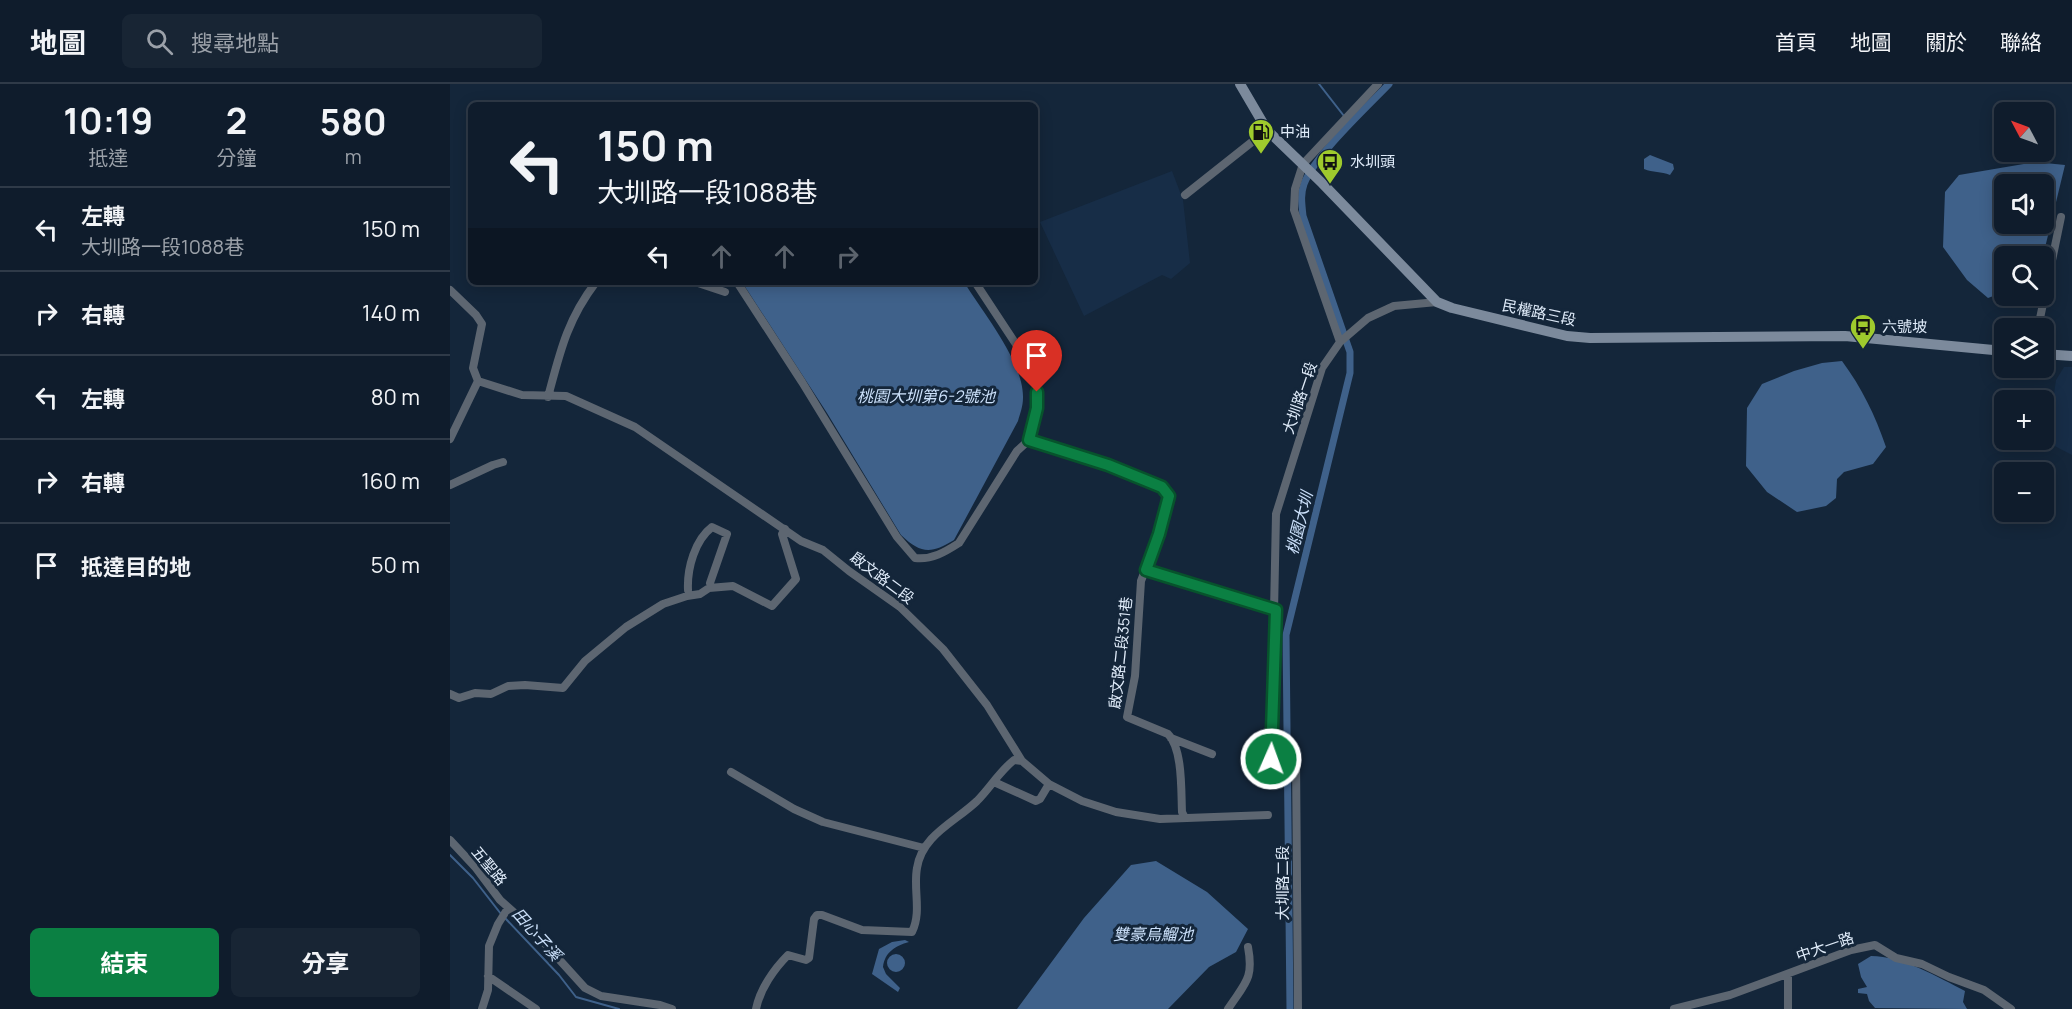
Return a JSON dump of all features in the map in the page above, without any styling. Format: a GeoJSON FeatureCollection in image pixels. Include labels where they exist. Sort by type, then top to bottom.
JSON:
{"type":"FeatureCollection","features":[{"type":"Feature","properties":{"kind":"street","name":"民權路三段"},"geometry":{"type":"LineString","coordinates":[[1240,84],[1267,130],[1321,182],[1437,302],[1452,308],[1567,336],[1600,338],[1845,336],[1994,350]]}},
{"type":"Feature","properties":{"kind":"street"},"geometry":{"type":"LineString","coordinates":[[1341,341],[1294,210],[1295,189],[1303,164],[1378,84]]}},
{"type":"Feature","properties":{"kind":"street"},"geometry":{"type":"LineString","coordinates":[[1185,195],[1267,130]]}},
{"type":"Feature","properties":{"kind":"street"},"geometry":{"type":"LineString","coordinates":[[2040,318],[2061,217]]}},
{"type":"Feature","properties":{"kind":"street"},"geometry":{"type":"LineString","coordinates":[[548,397],[558,355],[568,328],[594,285]]}},
{"type":"Feature","properties":{"kind":"street"},"geometry":{"type":"LineString","coordinates":[[704,285],[725,292]]}},
{"type":"Feature","properties":{"kind":"street"},"geometry":{"type":"LineString","coordinates":[[739,285],[897,537],[915,558],[924,559],[944,553],[959,543],[1017,451],[1029,440],[1037,408],[1037,376],[977,285]]}},
{"type":"Feature","properties":{"kind":"street"},"geometry":{"type":"LineString","coordinates":[[450,290],[482,324],[473,368],[478,381],[454,425],[450,439]]}},
{"type":"Feature","properties":{"kind":"street","name":"大圳路一段"},"geometry":{"type":"LineString","coordinates":[[1296,758],[1271,759],[1276,610],[1276,514],[1322,368],[1341,341],[1368,318],[1394,306],[1437,302]]}},
{"type":"Feature","properties":{"kind":"street"},"geometry":{"type":"LineString","coordinates":[[2054,355],[2072,356]]}},
{"type":"Feature","properties":{"kind":"street","name":"啟文路二段"},"geometry":{"type":"LineString","coordinates":[[478,381],[522,395],[566,396],[635,427],[801,541],[823,550],[900,607],[943,649],[987,705],[1022,761],[1049,784],[1082,801],[1116,812],[1160,819],[1268,815]]}},
{"type":"Feature","properties":{"kind":"street"},"geometry":{"type":"LineString","coordinates":[[1029,440],[1108,465],[1162,487],[1169,496],[1146,570],[1276,610]]}},
{"type":"Feature","properties":{"kind":"street"},"geometry":{"type":"LineString","coordinates":[[450,485],[503,462]]}},
{"type":"Feature","properties":{"kind":"street"},"geometry":{"type":"LineString","coordinates":[[688,590],[688,577],[700,540],[712,527],[727,534],[710,583]]}},
{"type":"Feature","properties":{"kind":"street"},"geometry":{"type":"LineString","coordinates":[[450,694],[459,698],[475,693],[491,694],[508,686],[525,685],[563,688],[585,661],[627,627],[663,604],[700,594],[709,588],[733,586],[772,606],[796,579],[782,534],[785,530]]}},
{"type":"Feature","properties":{"kind":"street","name":"啟文路二段351巷"},"geometry":{"type":"LineString","coordinates":[[1146,570],[1142,581],[1135,676],[1127,717],[1168,734],[1171,738]]}},
{"type":"Feature","properties":{"kind":"street"},"geometry":{"type":"LineString","coordinates":[[1171,738],[1212,754]]}},
{"type":"Feature","properties":{"kind":"street"},"geometry":{"type":"LineString","coordinates":[[1171,738],[1178,759],[1182,812],[1185,818]]}},
{"type":"Feature","properties":{"kind":"street","name":"大圳路二段"},"geometry":{"type":"LineString","coordinates":[[1296,758],[1298,1009]]}},
{"type":"Feature","properties":{"kind":"street"},"geometry":{"type":"LineString","coordinates":[[756,1009],[765,985],[778,965],[788,955],[806,960],[809,958],[814,919],[817,915],[862,930],[912,932],[916,923],[916,870],[924,848],[950,820],[966,811],[994,782],[1000,772],[1014,760],[1022,761]]}},
{"type":"Feature","properties":{"kind":"street"},"geometry":{"type":"LineString","coordinates":[[731,771],[794,809],[823,822],[924,848]]}},
{"type":"Feature","properties":{"kind":"street"},"geometry":{"type":"LineString","coordinates":[[994,782],[1036,801],[1040,799],[1049,784]]}},
{"type":"Feature","properties":{"kind":"street","name":"五聖路"},"geometry":{"type":"LineString","coordinates":[[450,840],[476,868],[508,909],[527,924],[585,988],[601,996],[672,1009]]}},
{"type":"Feature","properties":{"kind":"street"},"geometry":{"type":"LineString","coordinates":[[482,1009],[488,990],[489,946],[498,924],[508,909]]}},
{"type":"Feature","properties":{"kind":"street","name":"中大一路"},"geometry":{"type":"LineString","coordinates":[[1674,1009],[1730,995],[1851,950],[1875,945],[1896,958],[1922,964],[1984,990],[2011,1009]]}},
{"type":"Feature","properties":{"kind":"street"},"geometry":{"type":"LineString","coordinates":[[1228,1009],[1249,977],[1251,965],[1248,947]]}},
{"type":"Feature","properties":{"kind":"street"},"geometry":{"type":"LineString","coordinates":[[1788,974],[1788,1009]]}},
{"type":"Feature","properties":{"kind":"street"},"geometry":{"type":"LineString","coordinates":[[488,976],[536,1009]]}},
{"type":"Feature","properties":{"kind":"shaded area"},"geometry":{"type":"Polygon","coordinates":[[[1172,171],[1183,200],[1190,263],[1171,279],[1162,275],[1084,316],[1040,222],[1172,171]]]}},
{"type":"Feature","properties":{"kind":"shaded area"},"geometry":{"type":"Polygon","coordinates":[[[2064,367],[2072,367],[2072,455],[2054,446],[2056,380],[2064,367]]]}},
{"type":"Feature","properties":{"kind":"water"},"geometry":{"type":"Polygon","coordinates":[[[1650,155],[1673,164],[1674,169],[1670,175],[1644,169],[1644,159],[1650,155]]]}},
{"type":"Feature","properties":{"kind":"water"},"geometry":{"type":"Polygon","coordinates":[[[2035,162],[2065,165],[2054,210],[2054,174],[1994,174],[1994,234],[2048,234],[2045,246],[1994,246],[1994,296],[1988,298],[1967,280],[1943,247],[1945,192],[1959,175],[2035,162]]]}},
{"type":"Feature","properties":{"kind":"water","name":"桃園大圳第6-2號池"},"geometry":{"type":"Polygon","coordinates":[[[744,285],[966,285],[1001,338],[1022,384],[1023,398],[1018,421],[954,540],[932,550],[920,549],[901,535],[827,413],[744,285]]]}},
{"type":"Feature","properties":{"kind":"water"},"geometry":{"type":"Polygon","coordinates":[[[1842,361],[1867,402],[1886,447],[1873,464],[1844,472],[1837,479],[1836,498],[1826,506],[1797,512],[1767,492],[1746,466],[1747,408],[1762,384],[1794,371],[1822,363],[1842,361]]]}},
{"type":"Feature","properties":{"kind":"water","name":"雙豪烏鰡池"},"geometry":{"type":"Polygon","coordinates":[[[1156,861],[1207,892],[1248,929],[1236,952],[1209,967],[1168,1009],[1017,1009],[1084,918],[1131,865],[1156,861]]]}},
{"type":"Feature","properties":{"kind":"water"},"geometry":{"type":"Polygon","coordinates":[[[905,940],[909,942],[892,950],[886,957],[883,967],[886,974],[900,988],[898,992],[872,974],[879,949],[892,942],[905,940]]]}},
{"type":"Feature","properties":{"kind":"water"},"geometry":{"type":"Polygon","coordinates":[[[896,954],[902,957],[905,963],[902,969],[896,972],[890,969],[887,963],[890,957],[896,954]]]}},
{"type":"Feature","properties":{"kind":"water"},"geometry":{"type":"Polygon","coordinates":[[[1871,956],[1907,963],[1965,991],[1963,1002],[1967,1009],[1875,1008],[1867,994],[1858,993],[1858,989],[1867,987],[1861,977],[1858,964],[1871,956]]]}},
{"type":"Feature","properties":{"kind":"waterway"},"geometry":{"type":"LineString","coordinates":[[1319,84],[1351,125]]}},
{"type":"Feature","properties":{"kind":"waterway","name":"桃園大圳"},"geometry":{"type":"LineString","coordinates":[[1290,1009],[1286,635],[1350,373],[1350,352],[1303,216],[1302,192],[1310,172],[1319,159],[1389,84]]}},
{"type":"Feature","properties":{"kind":"waterway","name":"田心子溪"},"geometry":{"type":"LineString","coordinates":[[450,855],[473,878],[501,914]]}},
{"type":"Feature","properties":{"kind":"waterway","name":"田心子溪"},"geometry":{"type":"LineString","coordinates":[[505,918],[559,975],[576,997],[619,1009]]}},
{"type":"Feature","properties":{"kind":"place","name":"中油"},"geometry":{"type":"Point","coordinates":[1261,155]}},
{"type":"Feature","properties":{"kind":"place","name":"水圳頭"},"geometry":{"type":"Point","coordinates":[1330,185]}},
{"type":"Feature","properties":{"kind":"place","name":"六號坡"},"geometry":{"type":"Point","coordinates":[1863,350]}},
{"type":"Feature","properties":{"kind":"route"},"geometry":{"type":"LineString","coordinates":[[1037,392],[1037,408],[1029,440],[1108,465],[1162,487],[1169,496],[1146,570],[1276,610],[1271,759]]}}]}
